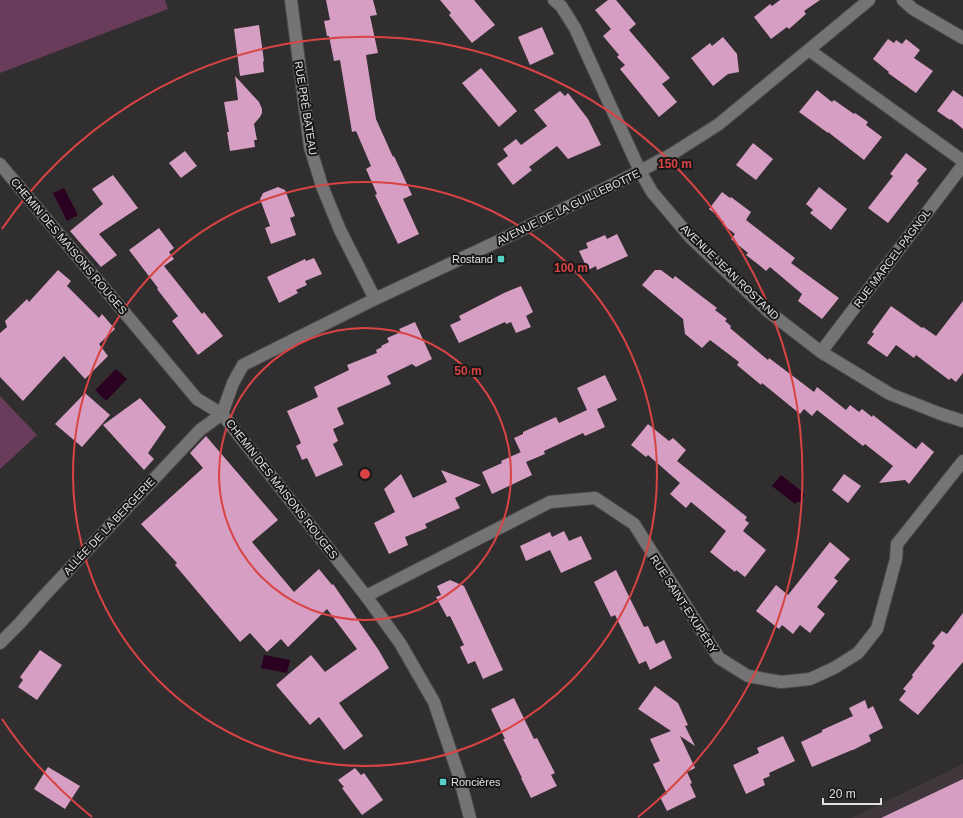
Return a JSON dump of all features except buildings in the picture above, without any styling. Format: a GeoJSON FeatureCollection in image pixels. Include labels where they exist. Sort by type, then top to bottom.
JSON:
{"type":"FeatureCollection","features":[{"type":"Feature","properties":{"kind":"street","name":"RUE PRÉ BATEAU"},"geometry":{"type":"LineString","coordinates":[[291,0],[310,148],[322,186],[340,230],[375,299]]}},
{"type":"Feature","properties":{"kind":"street","name":"AVENUE DE LA GUILLEBOTTE"},"geometry":{"type":"LineString","coordinates":[[222,414],[233,383],[243,365],[375,299],[507,237],[672,154],[719,124],[869,0]]}},
{"type":"Feature","properties":{"kind":"street"},"geometry":{"type":"LineString","coordinates":[[903,0],[913,9],[963,38]]}},
{"type":"Feature","properties":{"kind":"street","name":"AVENUE JEAN ROSTAND"},"geometry":{"type":"LineString","coordinates":[[561,2],[575,28],[640,171],[652,192],[691,238],[769,312],[821,352],[890,394],[940,414],[963,421]]}},
{"type":"Feature","properties":{"kind":"street"},"geometry":{"type":"LineString","coordinates":[[809,50],[963,161]]}},
{"type":"Feature","properties":{"kind":"street","name":"CHEMIN DES MAISONS ROUGES"},"geometry":{"type":"LineString","coordinates":[[0,164],[197,399],[222,414],[366,596],[400,643],[434,702],[459,776],[470,818]]}},
{"type":"Feature","properties":{"kind":"street","name":"RUE MARCEL PAGNOL"},"geometry":{"type":"LineString","coordinates":[[821,352],[963,165]]}},
{"type":"Feature","properties":{"kind":"street","name":"ALLÉE DE LA BERGERIE"},"geometry":{"type":"LineString","coordinates":[[0,643],[200,430],[222,414]]}},
{"type":"Feature","properties":{"kind":"street","name":"RUE SAINT-EXUPÉRY"},"geometry":{"type":"LineString","coordinates":[[366,596],[550,502],[595,498],[634,524],[720,658],[748,676],[780,682],[810,680],[834,668],[858,653],[877,629],[896,559],[897,544],[963,461]]}},
{"type":"Feature","properties":{"kind":"shaded area"},"geometry":{"type":"Polygon","coordinates":[[[0,0],[165,0],[168,9],[0,73],[0,0]]]}},
{"type":"Feature","properties":{"kind":"shaded area"},"geometry":{"type":"Polygon","coordinates":[[[64,188],[78,215],[67,221],[53,193],[64,188]]]}},
{"type":"Feature","properties":{"kind":"shaded area"},"geometry":{"type":"Polygon","coordinates":[[[116,369],[127,379],[106,401],[95,390],[116,369]]]}},
{"type":"Feature","properties":{"kind":"shaded area"},"geometry":{"type":"Polygon","coordinates":[[[0,396],[37,435],[0,469],[0,396]]]}},
{"type":"Feature","properties":{"kind":"shaded area"},"geometry":{"type":"Polygon","coordinates":[[[781,475],[804,493],[801,502],[797,502],[795,504],[772,486],[781,475]]]}},
{"type":"Feature","properties":{"kind":"shaded area"},"geometry":{"type":"Polygon","coordinates":[[[264,655],[290,660],[287,673],[261,668],[264,655]]]}},
{"type":"Feature","properties":{"kind":"shaded area"},"geometry":{"type":"Polygon","coordinates":[[[963,764],[963,818],[852,818],[963,764]]]}},
{"type":"Feature","properties":{"kind":"place","name":"Rostand"},"geometry":{"type":"Point","coordinates":[501,259]}},
{"type":"Feature","properties":{"kind":"place","name":"Roncières"},"geometry":{"type":"Point","coordinates":[443,782]}}]}
